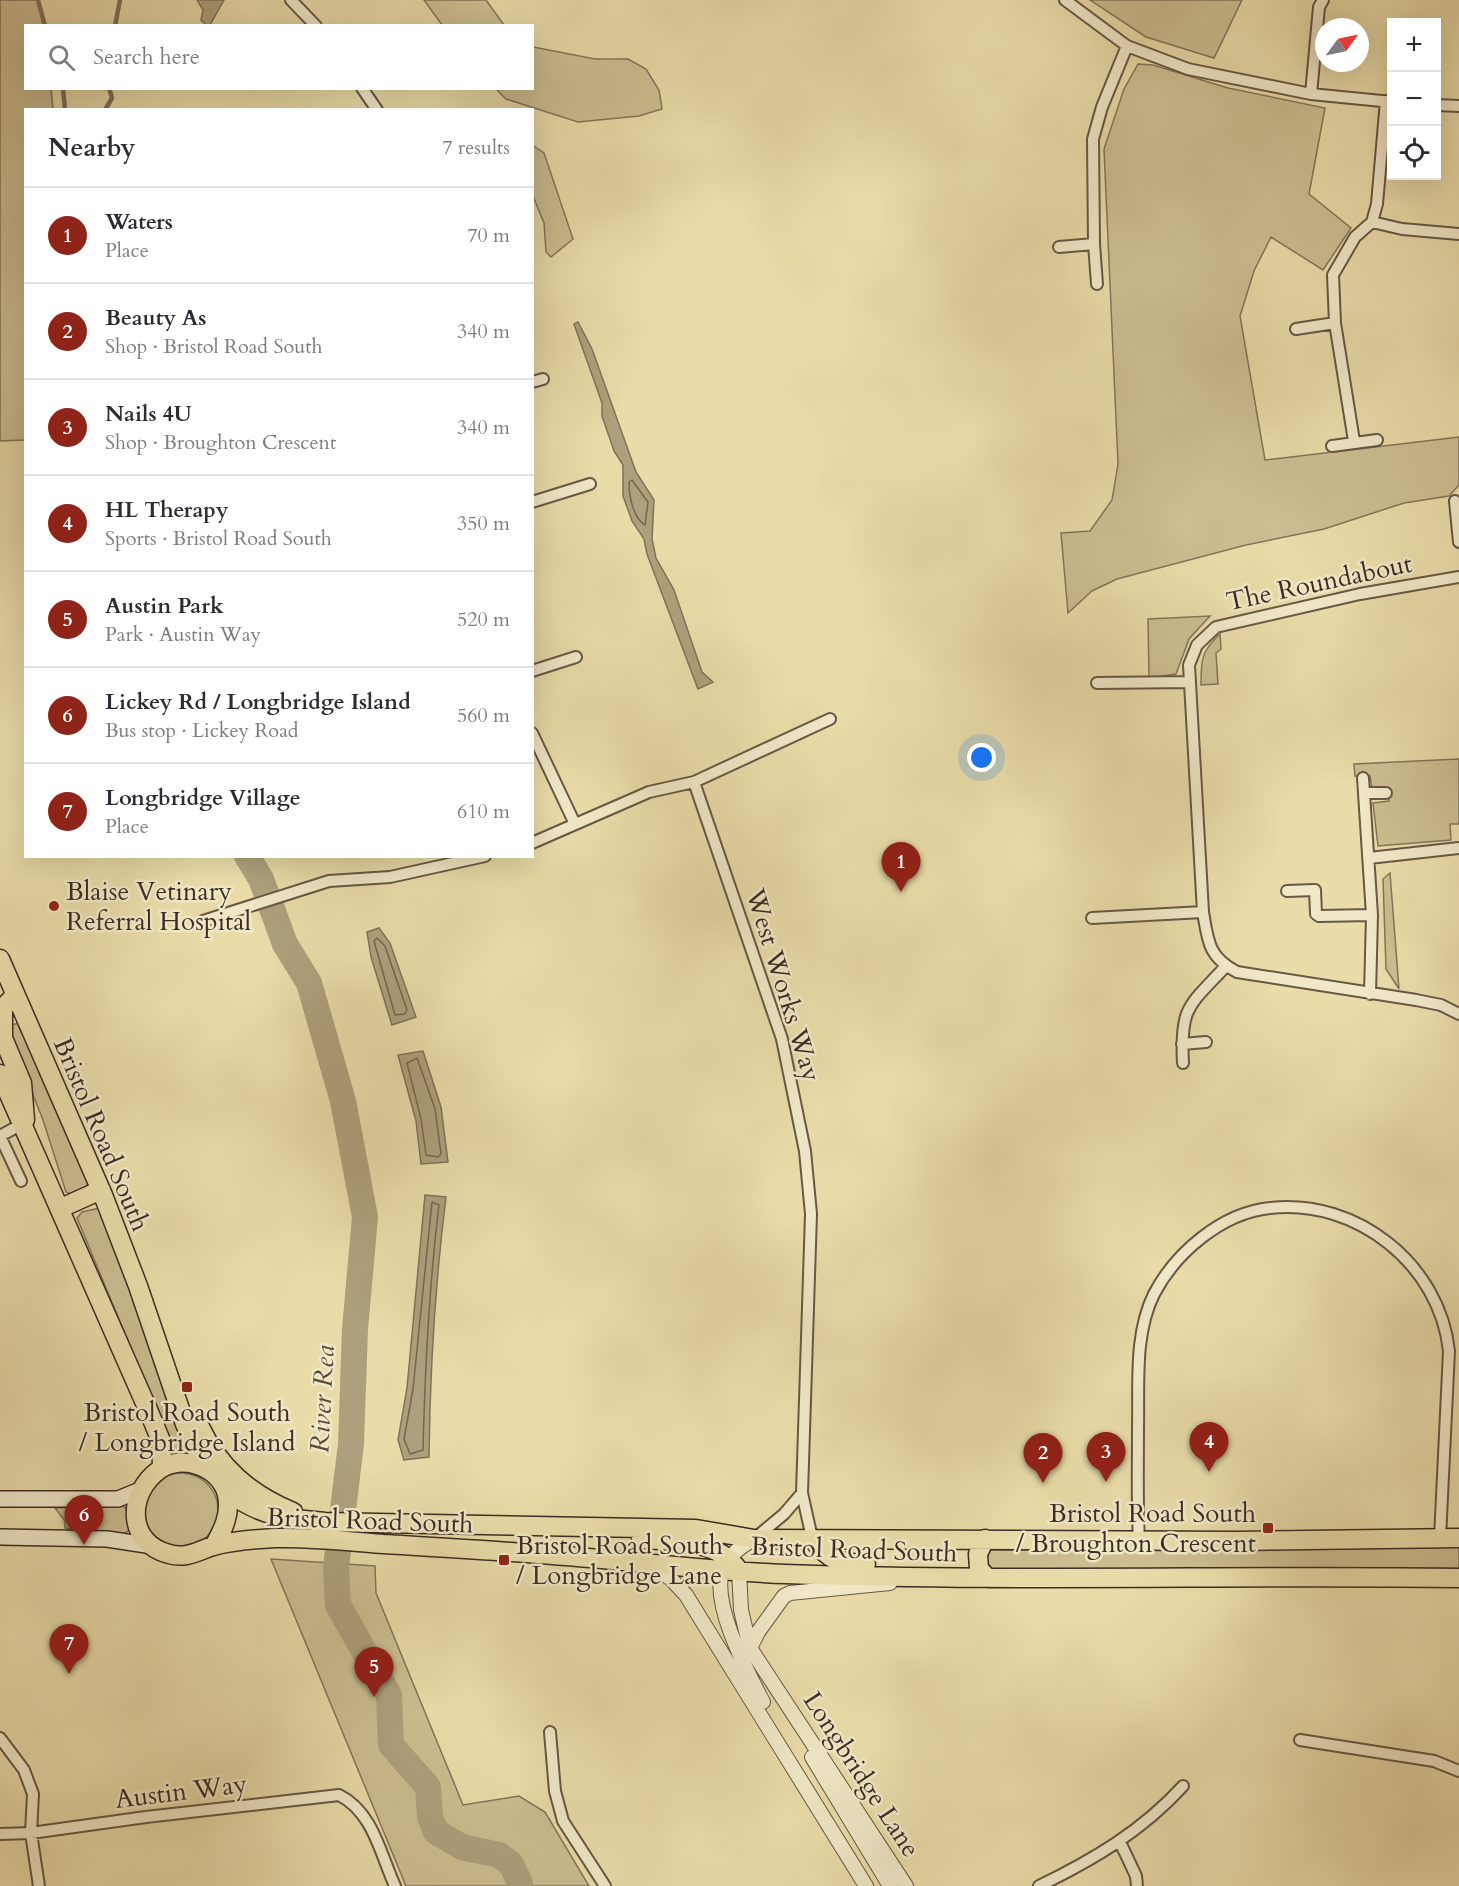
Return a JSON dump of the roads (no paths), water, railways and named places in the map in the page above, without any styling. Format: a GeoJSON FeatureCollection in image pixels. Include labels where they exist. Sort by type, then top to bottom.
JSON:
{"type":"FeatureCollection","features":[{"type":"Feature","properties":{"kind":"highway","name":"Bristol Road South"},"geometry":{"type":"LineString","coordinates":[[0,959],[10,1005],[101,1190],[138,1286],[185,1424],[204,1467]]}},
{"type":"Feature","properties":{"kind":"highway"},"geometry":{"type":"LineString","coordinates":[[10,1005],[3,1038],[22,1083],[24,1129]]}},
{"type":"Feature","properties":{"kind":"highway"},"geometry":{"type":"LineString","coordinates":[[0,1074],[61,1208],[161,1441],[162,1467]]}},
{"type":"Feature","properties":{"kind":"highway"},"geometry":{"type":"LineString","coordinates":[[61,1208],[101,1190]]}},
{"type":"Feature","properties":{"kind":"highway"},"geometry":{"type":"LineString","coordinates":[[166,1366],[221,1463],[243,1485],[273,1504],[321,1528]]}},
{"type":"Feature","properties":{"kind":"highway"},"geometry":{"type":"LineString","coordinates":[[175,1462],[204,1467],[227,1492],[226,1522],[214,1546],[184,1556],[166,1554],[153,1546],[137,1527],[136,1510],[140,1490],[162,1467],[175,1462]]}},
{"type":"Feature","properties":{"kind":"highway","name":"Bristol Road South"},"geometry":{"type":"LineString","coordinates":[[227,1492],[256,1510],[275,1518],[379,1544],[906,1577],[1459,1578]]}},
{"type":"Feature","properties":{"kind":"highway","name":"Bristol Road South"},"geometry":{"type":"LineString","coordinates":[[214,1546],[273,1538],[321,1528],[378,1524],[696,1529],[754,1539],[1139,1541],[1459,1538]]}},
{"type":"Feature","properties":{"kind":"highway"},"geometry":{"type":"LineString","coordinates":[[556,1526],[584,1535],[692,1543],[731,1566]]}},
{"type":"Feature","properties":{"kind":"highway"},"geometry":{"type":"LineString","coordinates":[[812,1538],[823,1554],[843,1563],[916,1567],[937,1577]]}},
{"type":"Feature","properties":{"kind":"highway"},"geometry":{"type":"LineString","coordinates":[[985,1539],[978,1554],[980,1569],[988,1578]]}},
{"type":"Feature","properties":{"kind":"main road"},"geometry":{"type":"LineString","coordinates":[[0,1499],[118,1498],[140,1490]]}},
{"type":"Feature","properties":{"kind":"main road"},"geometry":{"type":"LineString","coordinates":[[0,1537],[107,1539],[153,1546]]}},
{"type":"Feature","properties":{"kind":"street"},"geometry":{"type":"LineString","coordinates":[[291,0],[314,24]]}},
{"type":"Feature","properties":{"kind":"street"},"geometry":{"type":"LineString","coordinates":[[1065,0],[1127,46],[1188,69],[1311,94],[1387,102]]}},
{"type":"Feature","properties":{"kind":"street"},"geometry":{"type":"LineString","coordinates":[[1311,94],[1319,7],[1323,0]]}},
{"type":"Feature","properties":{"kind":"street"},"geometry":{"type":"LineString","coordinates":[[1097,284],[1094,244],[1093,139],[1102,107],[1127,46]]}},
{"type":"Feature","properties":{"kind":"street"},"geometry":{"type":"LineString","coordinates":[[363,90],[376,108]]}},
{"type":"Feature","properties":{"kind":"street"},"geometry":{"type":"LineString","coordinates":[[1441,105],[1459,106]]}},
{"type":"Feature","properties":{"kind":"street"},"geometry":{"type":"LineString","coordinates":[[1354,441],[1335,323],[1333,275],[1355,237],[1371,222],[1377,204],[1387,119]]}},
{"type":"Feature","properties":{"kind":"street"},"geometry":{"type":"LineString","coordinates":[[1371,222],[1402,229],[1459,234]]}},
{"type":"Feature","properties":{"kind":"street"},"geometry":{"type":"LineString","coordinates":[[1059,247],[1094,244]]}},
{"type":"Feature","properties":{"kind":"street"},"geometry":{"type":"LineString","coordinates":[[1296,329],[1335,323]]}},
{"type":"Feature","properties":{"kind":"street"},"geometry":{"type":"LineString","coordinates":[[1332,446],[1354,441],[1377,440]]}},
{"type":"Feature","properties":{"kind":"street"},"geometry":{"type":"LineString","coordinates":[[534,501],[590,484]]}},
{"type":"Feature","properties":{"kind":"street"},"geometry":{"type":"LineString","coordinates":[[1455,501],[1459,542]]}},
{"type":"Feature","properties":{"kind":"street","name":"The Roundabout"},"geometry":{"type":"LineString","coordinates":[[1226,966],[1215,958],[1208,942],[1203,912],[1189,682],[1192,655],[1197,645],[1216,627],[1360,594],[1459,577]]}},
{"type":"Feature","properties":{"kind":"street"},"geometry":{"type":"LineString","coordinates":[[534,670],[576,657]]}},
{"type":"Feature","properties":{"kind":"street"},"geometry":{"type":"LineString","coordinates":[[1097,683],[1189,682]]}},
{"type":"Feature","properties":{"kind":"street"},"geometry":{"type":"LineString","coordinates":[[534,842],[649,792],[694,782],[830,719]]}},
{"type":"Feature","properties":{"kind":"street"},"geometry":{"type":"LineString","coordinates":[[534,737],[575,824]]}},
{"type":"Feature","properties":{"kind":"street"},"geometry":{"type":"LineString","coordinates":[[1363,778],[1372,915],[1370,994]]}},
{"type":"Feature","properties":{"kind":"street","name":"West Works Way"},"geometry":{"type":"LineString","coordinates":[[694,782],[782,1039],[805,1151],[811,1214],[802,1493],[812,1538]]}},
{"type":"Feature","properties":{"kind":"street"},"geometry":{"type":"LineString","coordinates":[[1365,793],[1386,793]]}},
{"type":"Feature","properties":{"kind":"street"},"geometry":{"type":"LineString","coordinates":[[1369,858],[1459,849]]}},
{"type":"Feature","properties":{"kind":"street"},"geometry":{"type":"LineString","coordinates":[[203,921],[329,882],[390,877],[476,858]]}},
{"type":"Feature","properties":{"kind":"street"},"geometry":{"type":"LineString","coordinates":[[1287,891],[1315,890],[1316,914],[1319,916],[1372,915]]}},
{"type":"Feature","properties":{"kind":"street"},"geometry":{"type":"LineString","coordinates":[[1092,918],[1203,912]]}},
{"type":"Feature","properties":{"kind":"street"},"geometry":{"type":"LineString","coordinates":[[1183,1063],[1181,1026],[1185,1012],[1226,966],[1237,972],[1441,1005],[1459,1014]]}},
{"type":"Feature","properties":{"kind":"street"},"geometry":{"type":"LineString","coordinates":[[1182,1044],[1206,1042]]}},
{"type":"Feature","properties":{"kind":"street"},"geometry":{"type":"LineString","coordinates":[[21,1182],[0,1136],[24,1129]]}},
{"type":"Feature","properties":{"kind":"street"},"geometry":{"type":"LineString","coordinates":[[1139,1541],[1139,1356],[1146,1316],[1155,1294],[1173,1266],[1197,1241],[1230,1221],[1270,1208],[1316,1210],[1351,1220],[1370,1230],[1403,1257],[1419,1272],[1429,1289],[1443,1324],[1449,1351],[1440,1538]]}},
{"type":"Feature","properties":{"kind":"street"},"geometry":{"type":"LineString","coordinates":[[731,1566],[754,1539],[784,1514],[802,1493]]}},
{"type":"Feature","properties":{"kind":"street","name":"Longbridge Lane"},"geometry":{"type":"LineString","coordinates":[[644,1561],[671,1579],[686,1595],[866,1886]]}},
{"type":"Feature","properties":{"kind":"street","name":"Longbridge Lane"},"geometry":{"type":"LineString","coordinates":[[731,1566],[750,1648],[906,1886]]}},
{"type":"Feature","properties":{"kind":"street","name":"Longbridge Lane"},"geometry":{"type":"LineString","coordinates":[[731,1566],[723,1605],[736,1650],[808,1789]]}},
{"type":"Feature","properties":{"kind":"street"},"geometry":{"type":"LineString","coordinates":[[750,1648],[762,1626],[784,1596],[790,1593],[885,1584],[906,1577]]}},
{"type":"Feature","properties":{"kind":"street","name":"Longbridge Lane"},"geometry":{"type":"LineString","coordinates":[[778,1689],[789,1719],[890,1886]]}},
{"type":"Feature","properties":{"kind":"street"},"geometry":{"type":"LineString","coordinates":[[550,1732],[555,1791],[563,1821],[605,1886]]}},
{"type":"Feature","properties":{"kind":"street"},"geometry":{"type":"LineString","coordinates":[[0,1738],[24,1770],[33,1794],[31,1833],[39,1886]]}},
{"type":"Feature","properties":{"kind":"street"},"geometry":{"type":"LineString","coordinates":[[1300,1740],[1434,1761],[1459,1771]]}},
{"type":"Feature","properties":{"kind":"street"},"geometry":{"type":"LineString","coordinates":[[1039,1886],[1120,1842],[1149,1821],[1183,1786]]}},
{"type":"Feature","properties":{"kind":"street","name":"Austin Way"},"geometry":{"type":"LineString","coordinates":[[0,1834],[31,1833],[146,1816],[339,1795],[354,1803],[368,1820],[395,1886]]}},
{"type":"Feature","properties":{"kind":"street"},"geometry":{"type":"LineString","coordinates":[[1120,1842],[1136,1876],[1137,1886]]}},
{"type":"Feature","properties":{"kind":"street"},"geometry":{"type":"LineString","coordinates":[[1047,1886],[1063,1874]]}},
{"type":"Feature","properties":{"kind":"water"},"geometry":{"type":"Polygon","coordinates":[[[197,0],[224,0],[211,24],[205,24],[201,20],[203,10],[197,0]]]}},
{"type":"Feature","properties":{"kind":"water"},"geometry":{"type":"Polygon","coordinates":[[[578,322],[592,349],[636,472],[654,500],[652,539],[656,558],[674,590],[702,672],[713,682],[698,689],[647,554],[644,539],[632,521],[623,496],[623,465],[614,451],[602,416],[602,403],[574,324],[578,322]]]}},
{"type":"Feature","properties":{"kind":"water"},"geometry":{"type":"Polygon","coordinates":[[[379,928],[390,943],[416,1017],[392,1025],[371,957],[367,932],[379,928]]]}},
{"type":"Feature","properties":{"kind":"water"},"geometry":{"type":"Polygon","coordinates":[[[423,1051],[441,1107],[448,1162],[421,1164],[416,1121],[398,1055],[423,1051]]]}},
{"type":"Feature","properties":{"kind":"water"},"geometry":{"type":"Polygon","coordinates":[[[425,1195],[446,1197],[434,1327],[429,1457],[404,1460],[398,1440],[407,1388],[425,1195]]]}},
{"type":"Feature","properties":{"kind":"waterway"},"geometry":{"type":"LineString","coordinates":[[38,0],[44,24]]}},
{"type":"Feature","properties":{"kind":"waterway","name":"River Rea"},"geometry":{"type":"LineString","coordinates":[[115,24],[120,0]]}},
{"type":"Feature","properties":{"kind":"waterway"},"geometry":{"type":"LineString","coordinates":[[63,90],[65,108]]}},
{"type":"Feature","properties":{"kind":"waterway","name":"River Rea"},"geometry":{"type":"LineString","coordinates":[[106,108],[112,98],[110,90]]}},
{"type":"Feature","properties":{"kind":"waterway","name":"River Rea"},"geometry":{"type":"LineString","coordinates":[[248,858],[261,879],[285,944],[309,983],[343,1101],[365,1217],[355,1329],[351,1444],[336,1567],[338,1605],[389,1695],[391,1745],[428,1787],[430,1817],[436,1832],[462,1847],[499,1855],[511,1864],[520,1883],[519,1886]]}},
{"type":"Feature","properties":{"kind":"place","name":"Waters"},"geometry":{"type":"Point","coordinates":[901,892]}},
{"type":"Feature","properties":{"kind":"place","name":"Blaise Vetinary Referral Hospital"},"geometry":{"type":"Point","coordinates":[54,906]}},
{"type":"Feature","properties":{"kind":"place","name":"Bristol Road South / Longbridge Island"},"geometry":{"type":"Point","coordinates":[187,1387]}},
{"type":"Feature","properties":{"kind":"place","name":"HL Therapy"},"geometry":{"type":"Point","coordinates":[1209,1472]}},
{"type":"Feature","properties":{"kind":"place","name":"Nails 4U"},"geometry":{"type":"Point","coordinates":[1106,1482]}},
{"type":"Feature","properties":{"kind":"place","name":"Beauty As"},"geometry":{"type":"Point","coordinates":[1043,1483]}},
{"type":"Feature","properties":{"kind":"place","name":"Bristol Road South / Broughton Crescent"},"geometry":{"type":"Point","coordinates":[1268,1528]}},
{"type":"Feature","properties":{"kind":"place","name":"Lickey Rd / Longbridge Island"},"geometry":{"type":"Point","coordinates":[84,1545]}},
{"type":"Feature","properties":{"kind":"place","name":"Bristol Road South / Longbridge Lane"},"geometry":{"type":"Point","coordinates":[504,1560]}},
{"type":"Feature","properties":{"kind":"place","name":"Longbridge Village"},"geometry":{"type":"Point","coordinates":[69,1674]}},
{"type":"Feature","properties":{"kind":"place","name":"Austin Park"},"geometry":{"type":"Point","coordinates":[374,1697]}}]}
